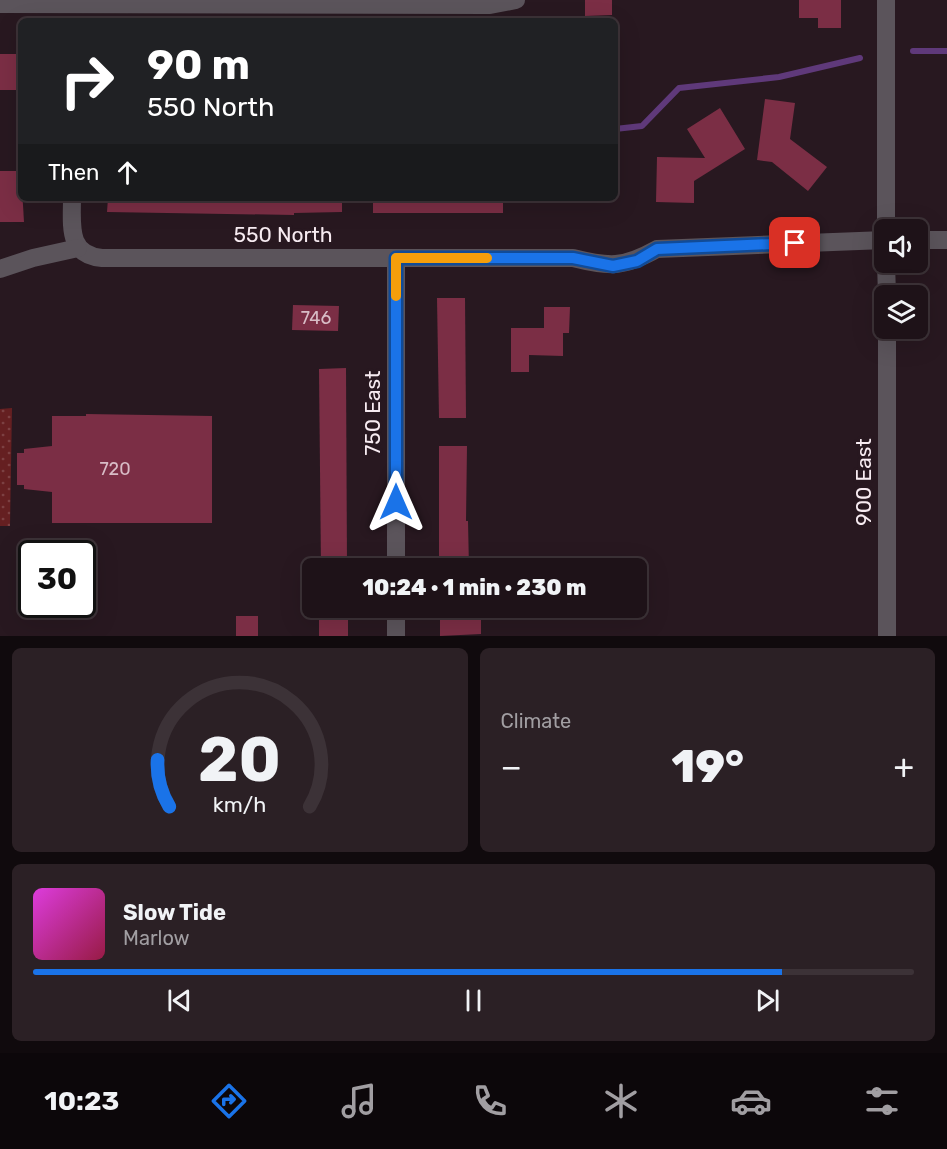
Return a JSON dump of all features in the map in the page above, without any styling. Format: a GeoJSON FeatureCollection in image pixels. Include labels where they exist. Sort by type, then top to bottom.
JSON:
{"type":"FeatureCollection","features":[{"type":"Feature","properties":{"kind":"street"},"geometry":{"type":"LineString","coordinates":[[0,4],[72,8],[296,2],[490,5],[516,0]]}},
{"type":"Feature","properties":{"kind":"street"},"geometry":{"type":"LineString","coordinates":[[886,0],[886,219]]}},
{"type":"Feature","properties":{"kind":"street"},"geometry":{"type":"LineString","coordinates":[[0,269],[33,258],[78,248],[73,232],[72,201]]}},
{"type":"Feature","properties":{"kind":"street","name":"550 North"},"geometry":{"type":"LineString","coordinates":[[78,248],[87,255],[102,258],[573,258],[613,266],[637,261],[657,249],[874,240]]}},
{"type":"Feature","properties":{"kind":"street"},"geometry":{"type":"LineString","coordinates":[[928,240],[947,240]]}},
{"type":"Feature","properties":{"kind":"street","name":"750 East"},"geometry":{"type":"LineString","coordinates":[[396,258],[396,558]]}},
{"type":"Feature","properties":{"kind":"street","name":"900 East"},"geometry":{"type":"LineString","coordinates":[[886,339],[887,636]]}},
{"type":"Feature","properties":{"kind":"street"},"geometry":{"type":"LineString","coordinates":[[396,618],[396,636]]}},
{"type":"Feature","properties":{"kind":"shaded area"},"geometry":{"type":"Polygon","coordinates":[[[12,408],[10,526],[0,526],[0,409],[12,408]]]}},
{"type":"Feature","properties":{"kind":"building"},"geometry":{"type":"Polygon","coordinates":[[[585,0],[612,0],[612,15],[585,16],[585,0]]]}},
{"type":"Feature","properties":{"kind":"building"},"geometry":{"type":"Polygon","coordinates":[[[799,0],[841,0],[841,28],[818,28],[818,18],[799,18],[799,0]]]}},
{"type":"Feature","properties":{"kind":"building"},"geometry":{"type":"Polygon","coordinates":[[[0,54],[18,54],[18,90],[0,90],[0,54]]]}},
{"type":"Feature","properties":{"kind":"building"},"geometry":{"type":"Polygon","coordinates":[[[765,99],[795,103],[790,139],[827,167],[808,191],[772,162],[757,160],[765,99]]]}},
{"type":"Feature","properties":{"kind":"building"},"geometry":{"type":"Polygon","coordinates":[[[720,108],[745,149],[694,181],[694,203],[656,202],[657,157],[705,158],[687,129],[720,108]]]}},
{"type":"Feature","properties":{"kind":"building"},"geometry":{"type":"Polygon","coordinates":[[[0,171],[18,171],[18,201],[23,201],[24,222],[0,222],[0,171]]]}},
{"type":"Feature","properties":{"kind":"building"},"geometry":{"type":"Polygon","coordinates":[[[108,201],[342,201],[342,212],[294,213],[294,215],[107,212],[108,201]]]}},
{"type":"Feature","properties":{"kind":"building"},"geometry":{"type":"Polygon","coordinates":[[[373,201],[503,201],[503,213],[373,213],[373,201]]]}},
{"type":"Feature","properties":{"kind":"building"},"geometry":{"type":"Polygon","coordinates":[[[437,298],[465,298],[466,418],[439,418],[437,298]]]}},
{"type":"Feature","properties":{"kind":"building"},"geometry":{"type":"Polygon","coordinates":[[[293,305],[339,306],[338,331],[292,330],[293,305]]]}},
{"type":"Feature","properties":{"kind":"building"},"geometry":{"type":"Polygon","coordinates":[[[544,307],[570,307],[569,333],[563,333],[563,356],[529,355],[529,372],[511,372],[511,328],[544,328],[544,307]]]}},
{"type":"Feature","properties":{"kind":"building"},"geometry":{"type":"Polygon","coordinates":[[[346,368],[347,558],[321,558],[319,369],[346,368]]]}},
{"type":"Feature","properties":{"kind":"building"},"geometry":{"type":"Polygon","coordinates":[[[86,414],[212,416],[212,523],[52,523],[52,492],[24,489],[24,485],[17,485],[17,453],[24,453],[24,449],[52,446],[52,416],[86,416],[86,414]]]}},
{"type":"Feature","properties":{"kind":"building"},"geometry":{"type":"Polygon","coordinates":[[[439,446],[467,446],[466,521],[468,521],[469,558],[439,558],[439,446]]]}},
{"type":"Feature","properties":{"kind":"building"},"geometry":{"type":"Polygon","coordinates":[[[236,616],[258,616],[258,636],[236,636],[236,616]]]}},
{"type":"Feature","properties":{"kind":"building"},"geometry":{"type":"Polygon","coordinates":[[[319,618],[348,618],[348,636],[319,636],[319,618]]]}},
{"type":"Feature","properties":{"kind":"building"},"geometry":{"type":"Polygon","coordinates":[[[440,618],[481,618],[481,634],[440,636],[440,618]]]}},
{"type":"Feature","properties":{"kind":"waterway"},"geometry":{"type":"LineString","coordinates":[[913,51],[947,51]]}},
{"type":"Feature","properties":{"kind":"waterway"},"geometry":{"type":"LineString","coordinates":[[618,129],[642,126],[679,88],[779,77],[860,58]]}},
{"type":"Feature","properties":{"kind":"slow traffic"},"geometry":{"type":"LineString","coordinates":[[396,296],[396,258],[487,258]]}},
{"type":"Feature","properties":{"kind":"route"},"geometry":{"type":"LineString","coordinates":[[396,502],[396,258],[573,258],[613,266],[637,261],[657,249],[795,243]]}}]}
